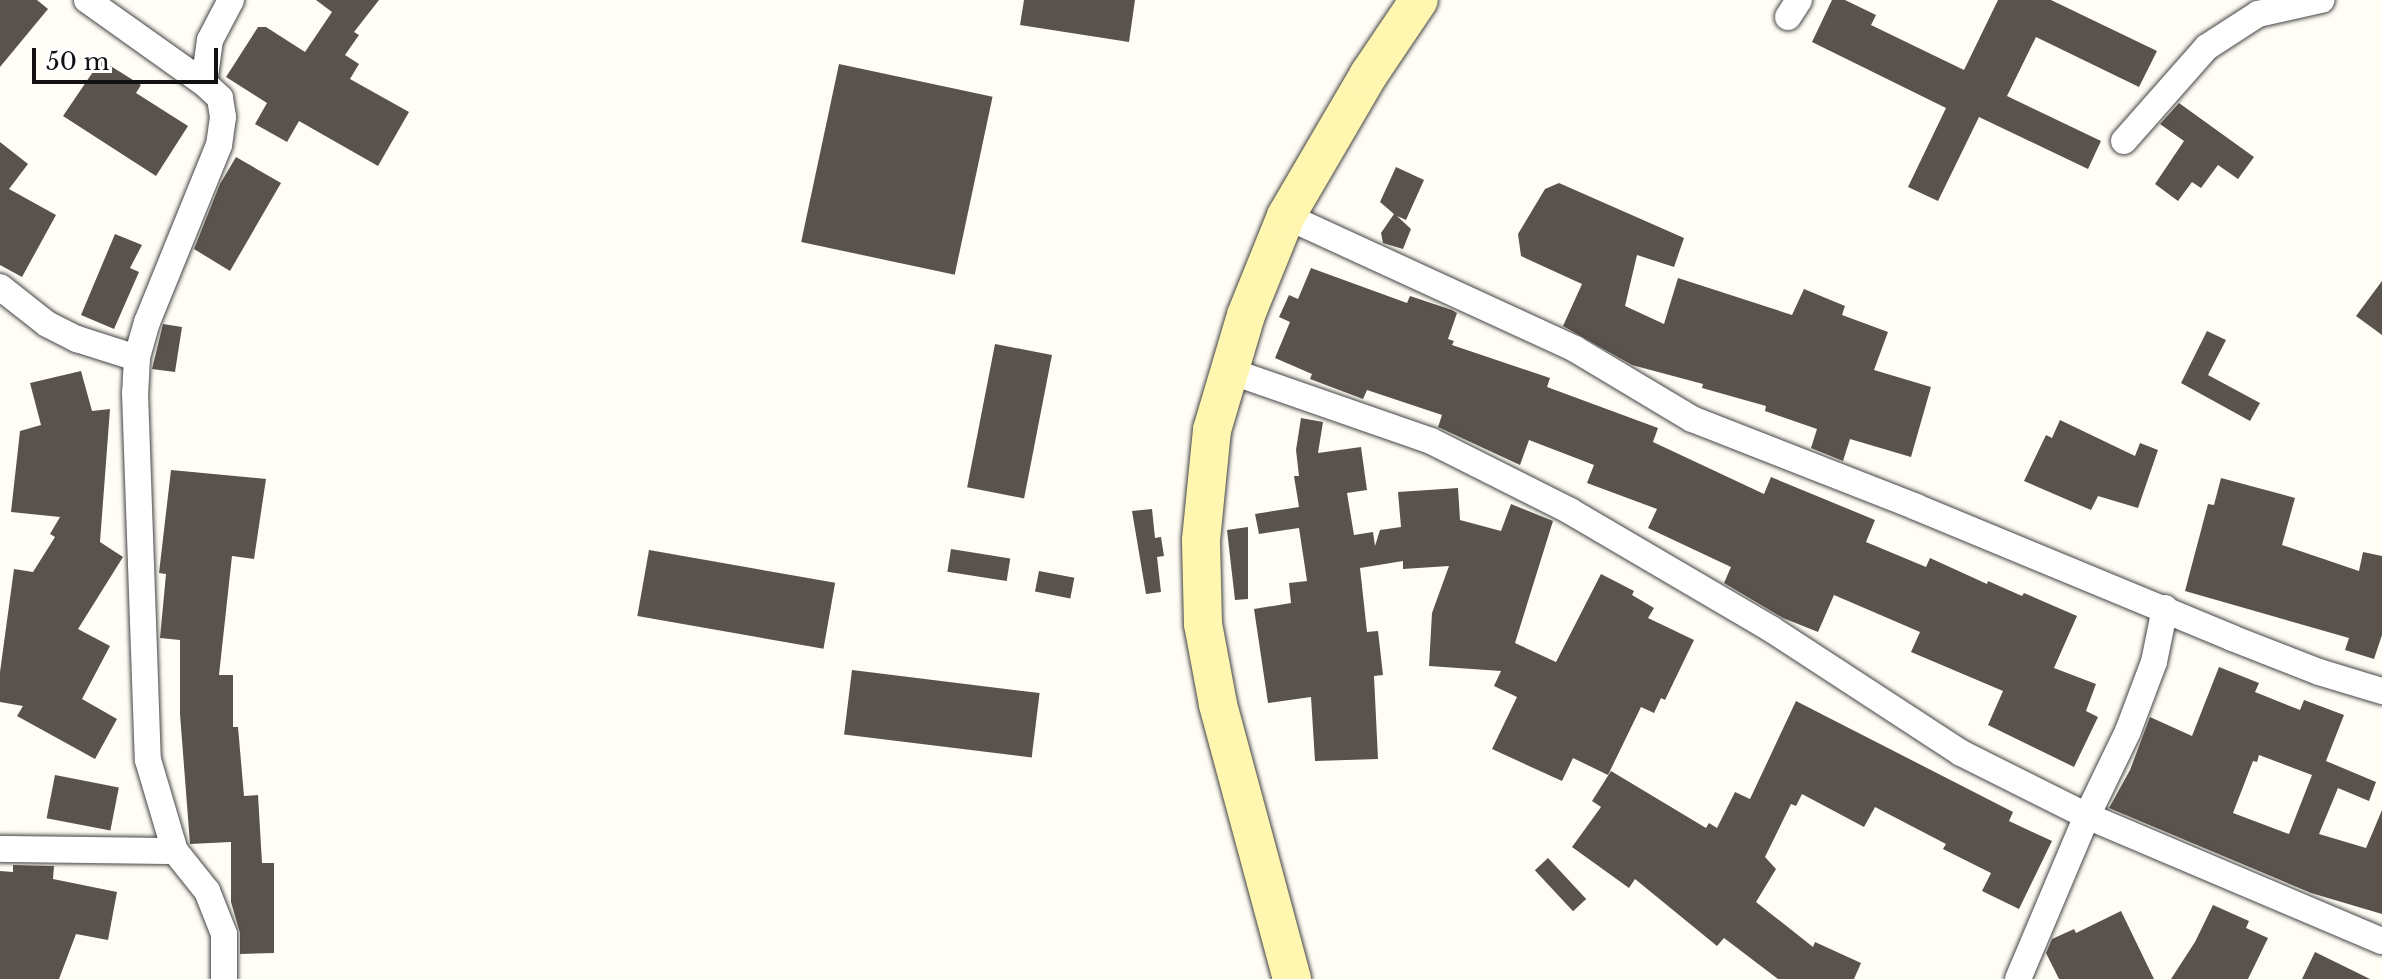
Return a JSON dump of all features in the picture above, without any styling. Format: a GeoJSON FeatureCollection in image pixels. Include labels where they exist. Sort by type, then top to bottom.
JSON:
{"type":"FeatureCollection","features":[{"type":"Feature","properties":{"kind":"main road"},"geometry":{"type":"LineString","coordinates":[[1292,979],[1218,704],[1203,624],[1201,540],[1212,430],[1246,315],[1286,216],[1369,74],[1419,0]]}},
{"type":"Feature","properties":{"kind":"street"},"geometry":{"type":"LineString","coordinates":[[87,0],[204,83],[220,98],[223,117],[219,145],[147,322],[137,358],[135,424],[148,760],[175,851],[207,891],[224,934],[224,979]]}},
{"type":"Feature","properties":{"kind":"street"},"geometry":{"type":"LineString","coordinates":[[204,83],[210,40],[231,0]]}},
{"type":"Feature","properties":{"kind":"street"},"geometry":{"type":"LineString","coordinates":[[2124,141],[2207,47],[2258,14],[2321,0]]}},
{"type":"Feature","properties":{"kind":"street"},"geometry":{"type":"LineString","coordinates":[[1286,216],[1575,349],[1692,419],[2305,666],[2382,691]]}},
{"type":"Feature","properties":{"kind":"street"},"geometry":{"type":"LineString","coordinates":[[0,287],[47,324],[77,339],[137,358]]}},
{"type":"Feature","properties":{"kind":"street"},"geometry":{"type":"LineString","coordinates":[[1230,371],[1431,441],[1570,511],[1771,629],[1961,753],[2087,816],[2382,941]]}},
{"type":"Feature","properties":{"kind":"street"},"geometry":{"type":"LineString","coordinates":[[2018,979],[2139,703],[2154,662],[2165,608]]}},
{"type":"Feature","properties":{"kind":"street"},"geometry":{"type":"LineString","coordinates":[[0,849],[175,851]]}},
{"type":"Feature","properties":{"kind":"building"},"geometry":{"type":"Polygon","coordinates":[[[0,0],[37,0],[48,9],[0,67],[0,0]]]}},
{"type":"Feature","properties":{"kind":"building"},"geometry":{"type":"Polygon","coordinates":[[[316,0],[379,0],[354,32],[359,35],[345,55],[359,64],[350,79],[409,112],[378,166],[299,121],[287,142],[255,124],[267,103],[226,77],[258,27],[266,27],[305,52],[332,12],[316,0]]]}},
{"type":"Feature","properties":{"kind":"building"},"geometry":{"type":"Polygon","coordinates":[[[1024,0],[1135,0],[1129,42],[1020,25],[1024,0]]]}},
{"type":"Feature","properties":{"kind":"building"},"geometry":{"type":"Polygon","coordinates":[[[1832,0],[1845,0],[1876,15],[1871,25],[1964,70],[1998,0],[2051,0],[2157,51],[2139,87],[2036,37],[2007,96],[2101,141],[2088,169],[1979,117],[1938,201],[1908,187],[1946,108],[1812,42],[1832,0]]]}},
{"type":"Feature","properties":{"kind":"building"},"geometry":{"type":"Polygon","coordinates":[[[101,60],[141,85],[136,93],[188,126],[156,176],[63,116],[101,60]]]}},
{"type":"Feature","properties":{"kind":"building"},"geometry":{"type":"Polygon","coordinates":[[[839,64],[993,97],[955,275],[801,242],[839,64]]]}},
{"type":"Feature","properties":{"kind":"building"},"geometry":{"type":"Polygon","coordinates":[[[2179,103],[2254,157],[2238,179],[2218,165],[2201,188],[2192,182],[2178,201],[2155,184],[2184,141],[2160,124],[2179,103]]]}},
{"type":"Feature","properties":{"kind":"building"},"geometry":{"type":"Polygon","coordinates":[[[0,142],[28,164],[9,189],[56,215],[22,277],[0,265],[0,142]]]}},
{"type":"Feature","properties":{"kind":"building"},"geometry":{"type":"Polygon","coordinates":[[[236,157],[281,183],[230,271],[194,249],[220,184],[236,157]]]}},
{"type":"Feature","properties":{"kind":"building"},"geometry":{"type":"Polygon","coordinates":[[[1396,167],[1424,180],[1406,220],[1397,216],[1411,229],[1403,249],[1383,243],[1381,233],[1394,214],[1380,202],[1396,167]]]}},
{"type":"Feature","properties":{"kind":"building"},"geometry":{"type":"Polygon","coordinates":[[[1559,183],[1684,238],[1674,267],[1637,255],[1625,306],[1664,324],[1678,278],[1792,315],[1804,289],[1845,306],[1842,315],[1888,332],[1874,370],[1931,387],[1911,457],[1850,439],[1843,461],[1811,448],[1817,429],[1765,411],[1766,406],[1702,388],[1703,384],[1632,365],[1563,326],[1582,284],[1521,256],[1518,234],[1545,189],[1559,183]]]}},
{"type":"Feature","properties":{"kind":"building"},"geometry":{"type":"Polygon","coordinates":[[[115,234],[142,245],[130,268],[139,272],[114,329],[81,315],[115,234]]]}},
{"type":"Feature","properties":{"kind":"building"},"geometry":{"type":"Polygon","coordinates":[[[1311,268],[1407,303],[1410,296],[1452,310],[1457,313],[1448,339],[1454,341],[1452,345],[1550,378],[1547,387],[1658,428],[1653,442],[1764,494],[1771,477],[1875,520],[1866,542],[1926,567],[1930,558],[1987,584],[1988,581],[2022,596],[2024,593],[2077,616],[2054,668],[2096,684],[2086,711],[2098,717],[2074,767],[1988,725],[2003,691],[1911,652],[1920,632],[1834,595],[1818,632],[1783,618],[1724,583],[1731,567],[1648,528],[1657,509],[1587,483],[1594,465],[1529,440],[1520,465],[1438,427],[1442,415],[1367,390],[1363,399],[1310,379],[1312,374],[1275,358],[1290,322],[1279,317],[1289,295],[1298,299],[1311,268]]]}},
{"type":"Feature","properties":{"kind":"building"},"geometry":{"type":"Polygon","coordinates":[[[2382,281],[2382,335],[2356,316],[2382,281]]]}},
{"type":"Feature","properties":{"kind":"building"},"geometry":{"type":"Polygon","coordinates":[[[163,324],[182,327],[175,372],[152,369],[163,324]]]}},
{"type":"Feature","properties":{"kind":"building"},"geometry":{"type":"Polygon","coordinates":[[[2207,331],[2226,340],[2208,375],[2260,403],[2250,421],[2181,383],[2207,331]]]}},
{"type":"Feature","properties":{"kind":"building"},"geometry":{"type":"Polygon","coordinates":[[[995,344],[1052,355],[1024,498],[967,487],[995,344]]]}},
{"type":"Feature","properties":{"kind":"building"},"geometry":{"type":"Polygon","coordinates":[[[81,371],[92,411],[110,409],[100,542],[123,557],[78,629],[110,646],[82,699],[117,719],[95,759],[17,716],[23,706],[0,702],[0,672],[14,569],[33,572],[55,537],[50,534],[60,517],[11,512],[20,431],[41,425],[30,383],[81,371]]]}},
{"type":"Feature","properties":{"kind":"building"},"geometry":{"type":"Polygon","coordinates":[[[1301,418],[1323,422],[1318,453],[1361,447],[1367,490],[1347,493],[1354,535],[1373,532],[1375,546],[1380,530],[1401,527],[1398,492],[1458,488],[1460,520],[1501,531],[1511,504],[1553,521],[1515,643],[1556,662],[1601,574],[1634,591],[1632,595],[1654,608],[1648,618],[1694,640],[1665,700],[1661,698],[1654,713],[1641,707],[1608,775],[1573,758],[1562,781],[1492,749],[1517,697],[1494,686],[1501,671],[1429,666],[1432,613],[1449,566],[1403,569],[1403,561],[1360,568],[1367,632],[1378,631],[1383,675],[1374,676],[1378,759],[1315,761],[1311,697],[1268,703],[1254,609],[1291,603],[1289,583],[1307,581],[1299,528],[1259,534],[1255,514],[1299,507],[1294,476],[1299,476],[1296,450],[1301,418]]]}},
{"type":"Feature","properties":{"kind":"building"},"geometry":{"type":"Polygon","coordinates":[[[2060,420],[2135,456],[2140,443],[2158,450],[2138,508],[2098,496],[2091,510],[2024,481],[2046,435],[2052,438],[2060,420]]]}},
{"type":"Feature","properties":{"kind":"building"},"geometry":{"type":"Polygon","coordinates":[[[171,470],[266,479],[254,559],[232,556],[219,675],[233,675],[233,727],[238,727],[244,796],[258,795],[262,863],[274,863],[274,953],[240,954],[240,933],[231,902],[231,842],[190,844],[180,714],[180,640],[160,638],[166,574],[159,573],[171,470]]]}},
{"type":"Feature","properties":{"kind":"building"},"geometry":{"type":"Polygon","coordinates":[[[2221,478],[2295,498],[2282,545],[2359,571],[2363,552],[2382,556],[2382,635],[2374,659],[2345,650],[2349,638],[2185,591],[2208,504],[2214,505],[2221,478]]]}},
{"type":"Feature","properties":{"kind":"building"},"geometry":{"type":"Polygon","coordinates":[[[1152,509],[1155,538],[1161,537],[1164,556],[1157,557],[1161,592],[1146,594],[1132,511],[1152,509]]]}},
{"type":"Feature","properties":{"kind":"building"},"geometry":{"type":"Polygon","coordinates":[[[1248,527],[1248,599],[1235,600],[1227,530],[1248,527]]]}},
{"type":"Feature","properties":{"kind":"building"},"geometry":{"type":"Polygon","coordinates":[[[951,549],[1010,558],[1007,581],[947,572],[951,549]]]}},
{"type":"Feature","properties":{"kind":"building"},"geometry":{"type":"Polygon","coordinates":[[[649,550],[835,583],[823,649],[637,616],[649,550]]]}},
{"type":"Feature","properties":{"kind":"building"},"geometry":{"type":"Polygon","coordinates":[[[1039,571],[1074,578],[1070,598],[1035,592],[1039,571]]]}},
{"type":"Feature","properties":{"kind":"building"},"geometry":{"type":"Polygon","coordinates":[[[2219,667],[2259,683],[2255,692],[2300,710],[2304,700],[2344,715],[2326,761],[2376,782],[2369,801],[2338,788],[2319,834],[2366,848],[2382,810],[2382,914],[2311,893],[2109,808],[2130,770],[2150,717],[2192,736],[2219,667]],[[2259,755],[2257,762],[2253,761],[2233,813],[2289,834],[2312,775],[2259,755]]]}},
{"type":"Feature","properties":{"kind":"building"},"geometry":{"type":"Polygon","coordinates":[[[852,670],[1040,693],[1032,758],[844,735],[852,670]]]}},
{"type":"Feature","properties":{"kind":"building"},"geometry":{"type":"Polygon","coordinates":[[[1796,701],[2013,812],[2009,821],[2052,841],[2019,909],[1982,891],[1991,873],[1943,849],[1946,844],[1875,807],[1864,827],[1802,794],[1796,806],[1791,804],[1765,857],[1776,869],[1756,902],[1813,947],[1815,942],[1861,963],[1854,979],[1778,979],[1724,938],[1717,946],[1635,879],[1629,888],[1572,847],[1601,807],[1592,801],[1611,771],[1706,828],[1709,823],[1717,828],[1735,792],[1750,799],[1796,701]]]}},
{"type":"Feature","properties":{"kind":"building"},"geometry":{"type":"Polygon","coordinates":[[[55,775],[119,787],[110,831],[47,818],[55,775]]]}},
{"type":"Feature","properties":{"kind":"building"},"geometry":{"type":"Polygon","coordinates":[[[1548,858],[1586,899],[1573,911],[1535,870],[1548,858]]]}},
{"type":"Feature","properties":{"kind":"building"},"geometry":{"type":"Polygon","coordinates":[[[13,865],[54,866],[53,879],[117,892],[108,940],[76,934],[59,979],[0,979],[0,871],[13,872],[13,865]]]}},
{"type":"Feature","properties":{"kind":"building"},"geometry":{"type":"Polygon","coordinates":[[[2213,905],[2249,921],[2246,928],[2268,938],[2248,979],[2171,979],[2195,942],[2213,905]]]}},
{"type":"Feature","properties":{"kind":"building"},"geometry":{"type":"Polygon","coordinates":[[[2121,911],[2154,979],[2059,979],[2046,953],[2052,939],[2074,929],[2076,933],[2121,911]]]}},
{"type":"Feature","properties":{"kind":"building"},"geometry":{"type":"Polygon","coordinates":[[[2315,952],[2370,979],[2302,979],[2315,952]]]}}]}
